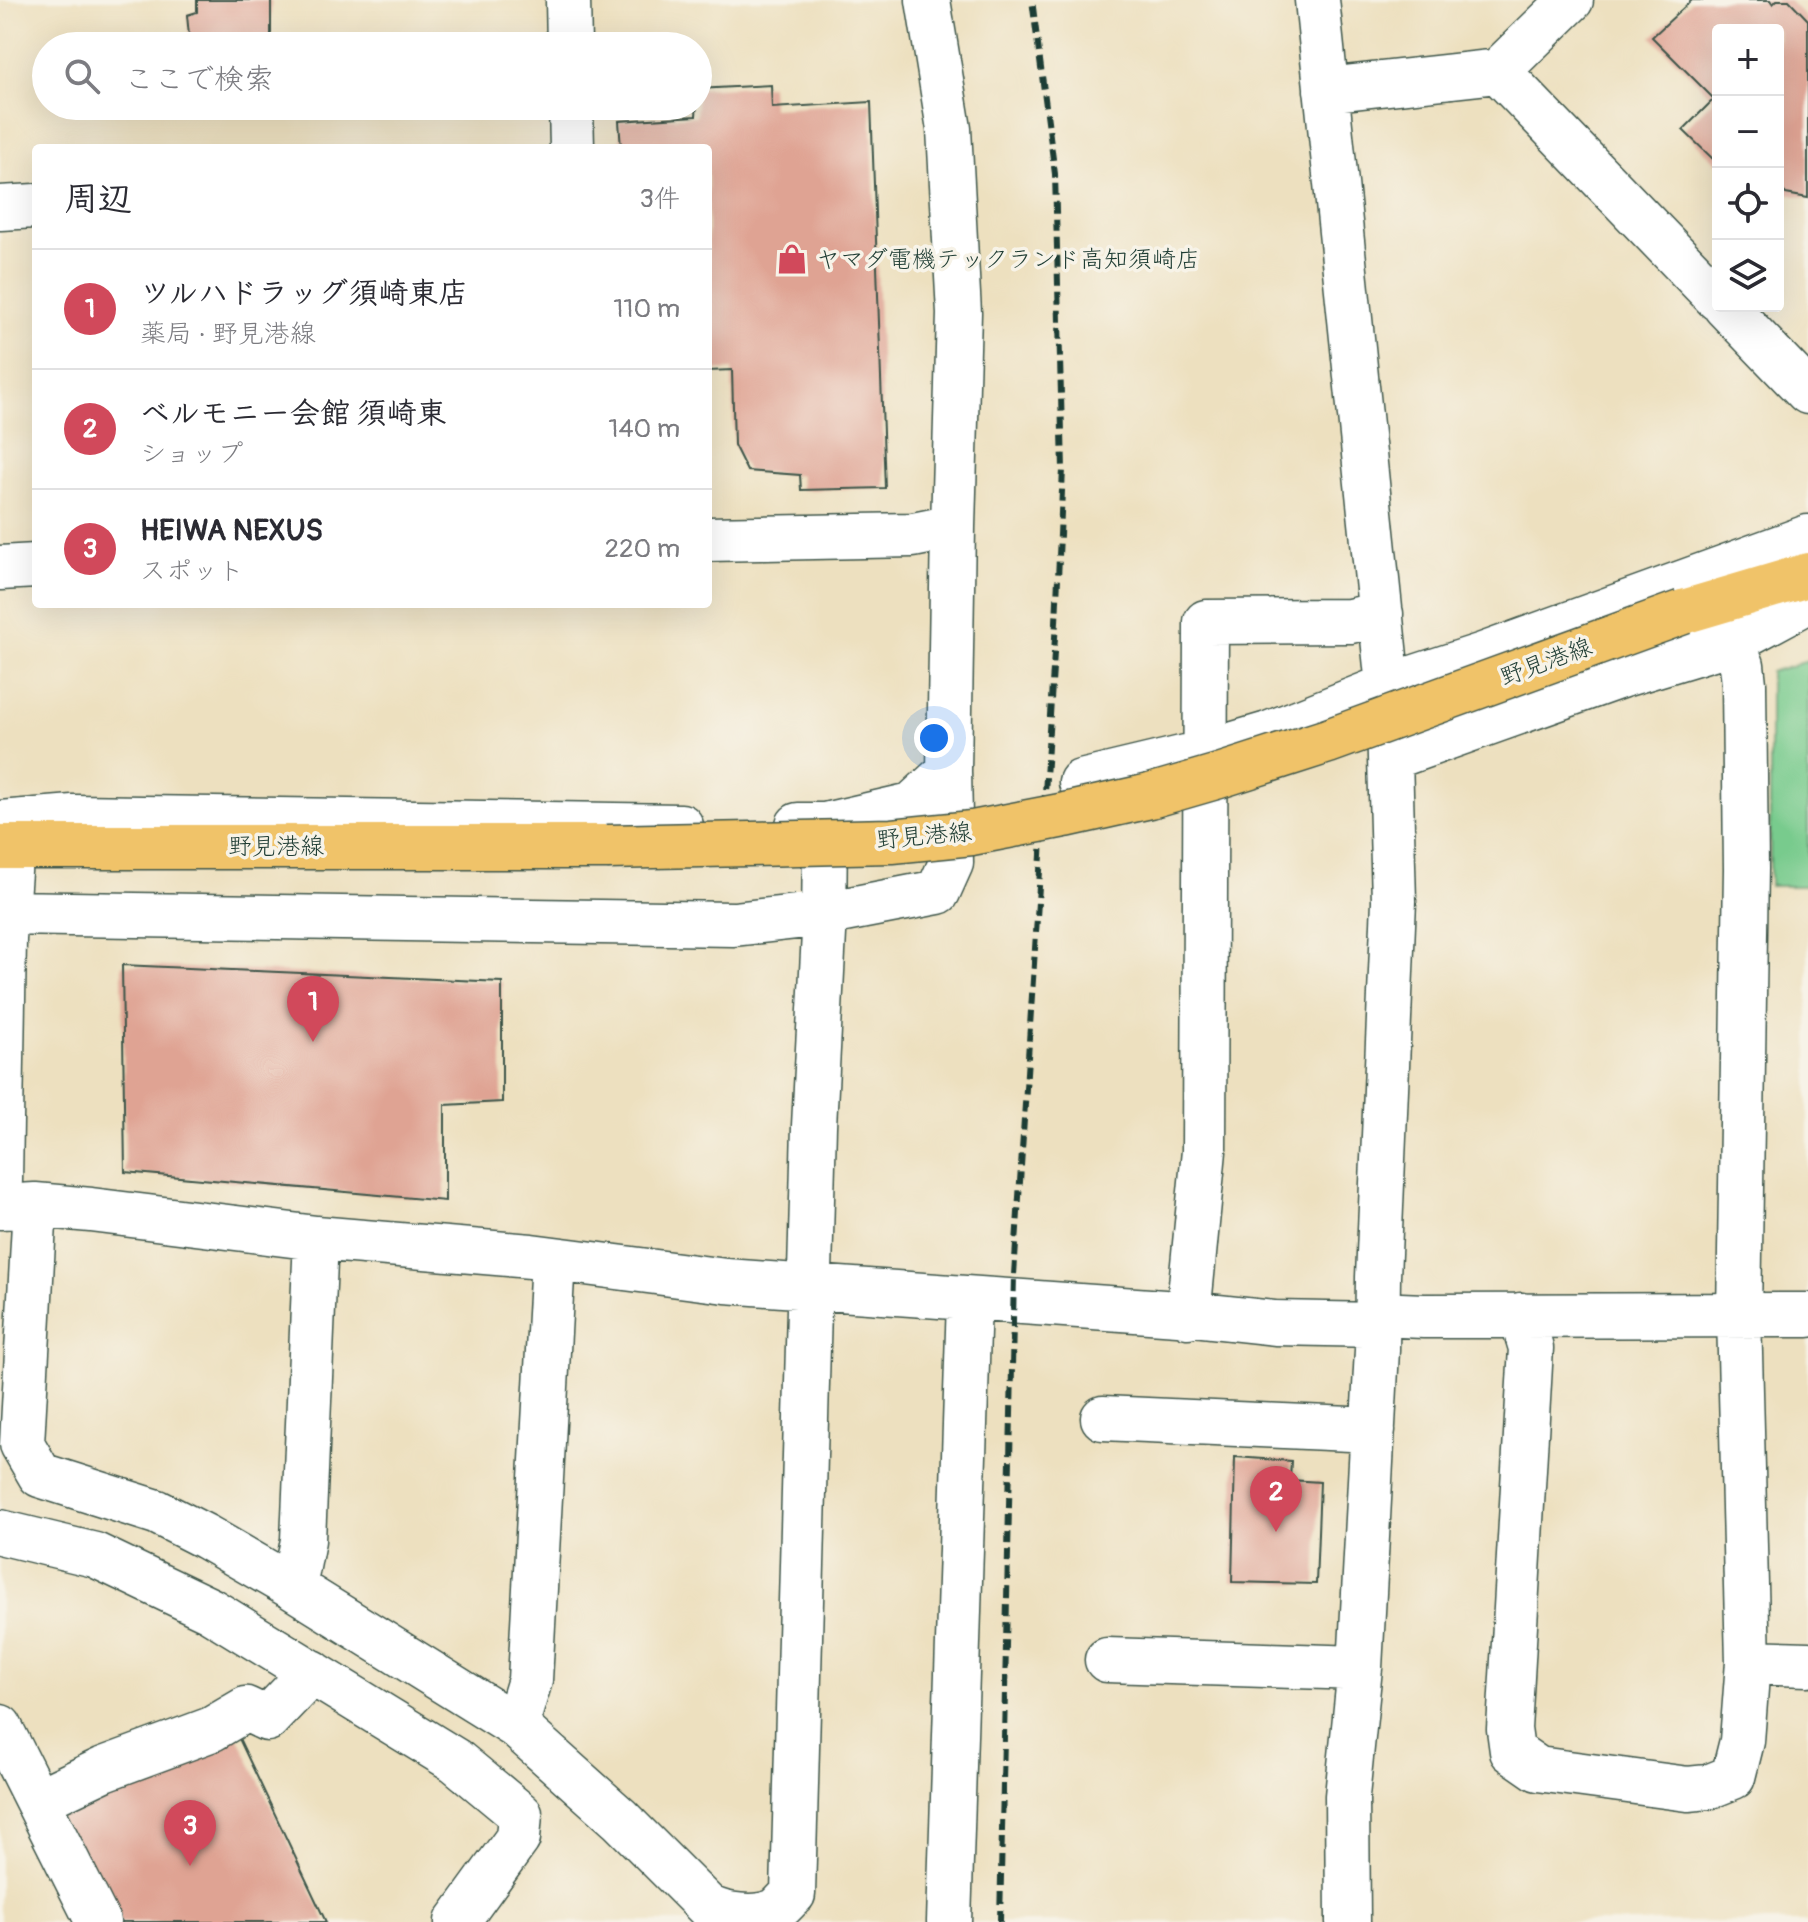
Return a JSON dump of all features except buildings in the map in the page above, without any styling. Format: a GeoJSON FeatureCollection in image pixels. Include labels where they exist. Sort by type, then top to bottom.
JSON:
{"type":"FeatureCollection","features":[{"type":"Feature","properties":{"kind":"main road","name":"野見港線"},"geometry":{"type":"LineString","coordinates":[[4,838],[607,847],[892,841],[972,833],[1164,792],[1287,754],[1683,612],[1808,575]]}},
{"type":"Feature","properties":{"kind":"street"},"geometry":{"type":"LineString","coordinates":[[568,0],[569,32]]}},
{"type":"Feature","properties":{"kind":"street"},"geometry":{"type":"LineString","coordinates":[[6,913],[734,924],[824,914],[938,892],[951,863],[949,771],[959,313],[949,129],[928,0]]}},
{"type":"Feature","properties":{"kind":"street"},"geometry":{"type":"LineString","coordinates":[[1317,0],[1388,686],[1394,901],[1373,1430],[1360,1668],[1347,1796],[1348,1922]]}},
{"type":"Feature","properties":{"kind":"street"},"geometry":{"type":"LineString","coordinates":[[1326,90],[1498,71],[1571,0]]}},
{"type":"Feature","properties":{"kind":"street"},"geometry":{"type":"LineString","coordinates":[[1498,71],[1712,293]]}},
{"type":"Feature","properties":{"kind":"street"},"geometry":{"type":"LineString","coordinates":[[571,120],[572,144]]}},
{"type":"Feature","properties":{"kind":"street"},"geometry":{"type":"LineString","coordinates":[[0,208],[32,206]]}},
{"type":"Feature","properties":{"kind":"street"},"geometry":{"type":"LineString","coordinates":[[1731,312],[1808,392]]}},
{"type":"Feature","properties":{"kind":"street"},"geometry":{"type":"LineString","coordinates":[[712,539],[913,535],[953,527]]}},
{"type":"Feature","properties":{"kind":"street"},"geometry":{"type":"LineString","coordinates":[[1081,782],[1268,734],[1388,686],[1483,655],[1808,537]]}},
{"type":"Feature","properties":{"kind":"street"},"geometry":{"type":"LineString","coordinates":[[0,568],[32,566]]}},
{"type":"Feature","properties":{"kind":"street"},"geometry":{"type":"LineString","coordinates":[[1390,758],[1620,676],[1732,642],[1808,601]]}},
{"type":"Feature","properties":{"kind":"street"},"geometry":{"type":"LineString","coordinates":[[1188,1316],[1204,1151],[1206,622],[1350,621],[1381,614]]}},
{"type":"Feature","properties":{"kind":"street"},"geometry":{"type":"LineString","coordinates":[[1521,1315],[1531,1348],[1509,1729],[1512,1751],[1538,1769],[1688,1789],[1708,1787],[1733,1777],[1742,1741],[1748,1662],[1739,1315],[1746,869],[1745,699],[1742,665],[1732,642]]}},
{"type":"Feature","properties":{"kind":"street"},"geometry":{"type":"LineString","coordinates":[[825,825],[793,1894],[775,1911],[754,1915],[721,1914],[708,1907],[620,1819],[516,1726],[294,1588],[157,1512],[40,1475],[22,1444],[12,1197],[1,1053],[6,913],[4,838],[73,817],[825,825],[912,805],[949,771]]}},
{"type":"Feature","properties":{"kind":"street"},"geometry":{"type":"LineString","coordinates":[[12,1197],[316,1238],[553,1259],[726,1281],[1275,1323],[1424,1316],[1808,1315]]}},
{"type":"Feature","properties":{"kind":"street"},"geometry":{"type":"LineString","coordinates":[[294,1588],[303,1540],[316,1238]]}},
{"type":"Feature","properties":{"kind":"street"},"geometry":{"type":"LineString","coordinates":[[516,1726],[530,1680],[553,1259]]}},
{"type":"Feature","properties":{"kind":"street"},"geometry":{"type":"LineString","coordinates":[[949,1922],[969,1300]]}},
{"type":"Feature","properties":{"kind":"street"},"geometry":{"type":"LineString","coordinates":[[1103,1418],[1373,1430]]}},
{"type":"Feature","properties":{"kind":"street"},"geometry":{"type":"LineString","coordinates":[[0,1532],[95,1555],[210,1610],[456,1761],[520,1814],[518,1838],[470,1916]]}},
{"type":"Feature","properties":{"kind":"street"},"geometry":{"type":"LineString","coordinates":[[1107,1660],[1360,1668]]}},
{"type":"Feature","properties":{"kind":"street"},"geometry":{"type":"LineString","coordinates":[[1748,1662],[1808,1664]]}},
{"type":"Feature","properties":{"kind":"street"},"geometry":{"type":"LineString","coordinates":[[39,1800],[104,1769],[212,1729],[246,1709],[267,1719],[312,1672]]}},
{"type":"Feature","properties":{"kind":"street"},"geometry":{"type":"LineString","coordinates":[[0,1727],[98,1922]]}},
{"type":"Feature","properties":{"kind":"green space"},"geometry":{"type":"Polygon","coordinates":[[[1808,661],[1808,886],[1770,886],[1770,672],[1808,661]]]}},
{"type":"Feature","properties":{"kind":"railway"},"geometry":{"type":"LineString","coordinates":[[1000,1922],[1014,1275],[1063,469],[1055,174],[1032,0]]}},
{"type":"Feature","properties":{"kind":"place","name":"ヤマダ電機テックランド高知須崎店"},"geometry":{"type":"Point","coordinates":[792,259]}},
{"type":"Feature","properties":{"kind":"place","name":"ツルハドラッグ須崎東店"},"geometry":{"type":"Point","coordinates":[313,1042]}},
{"type":"Feature","properties":{"kind":"place","name":"ベルモニー会館 須崎東"},"geometry":{"type":"Point","coordinates":[1276,1532]}},
{"type":"Feature","properties":{"kind":"place","name":"HEIWA NEXUS"},"geometry":{"type":"Point","coordinates":[190,1866]}}]}
